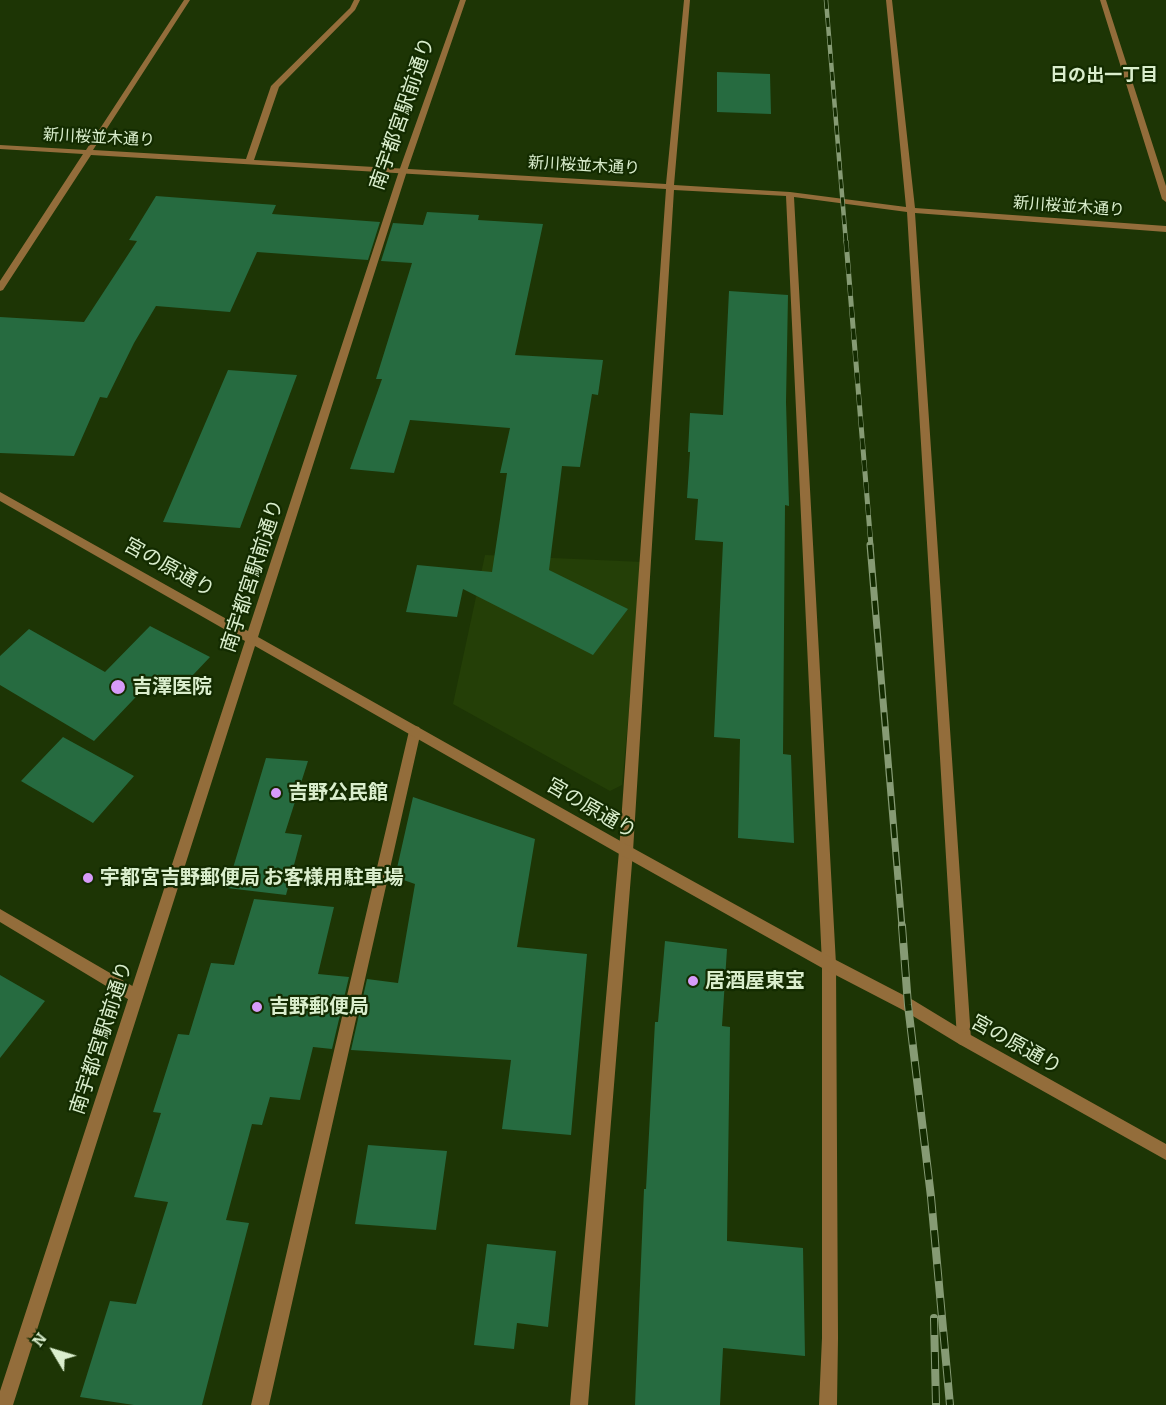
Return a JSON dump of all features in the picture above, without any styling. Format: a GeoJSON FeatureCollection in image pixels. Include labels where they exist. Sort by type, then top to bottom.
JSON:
{"type":"FeatureCollection","features":[{"type":"Feature","properties":{"kind":"street"},"geometry":{"type":"LineString","coordinates":[[0,288],[187,0]]}},
{"type":"Feature","properties":{"kind":"street"},"geometry":{"type":"LineString","coordinates":[[249,162],[275,86],[353,9],[357,0]]}},
{"type":"Feature","properties":{"kind":"street","name":"南宇都宮駅前通り"},"geometry":{"type":"LineString","coordinates":[[4,1405],[403,171],[463,0]]}},
{"type":"Feature","properties":{"kind":"street"},"geometry":{"type":"LineString","coordinates":[[579,1405],[626,851],[670,186],[687,0]]}},
{"type":"Feature","properties":{"kind":"street"},"geometry":{"type":"LineString","coordinates":[[888,0],[912,210],[964,1039]]}},
{"type":"Feature","properties":{"kind":"street"},"geometry":{"type":"LineString","coordinates":[[1103,0],[1166,199]]}},
{"type":"Feature","properties":{"kind":"street","name":"新川桜並木通り"},"geometry":{"type":"LineString","coordinates":[[0,147],[790,194],[912,210],[1166,229]]}},
{"type":"Feature","properties":{"kind":"street"},"geometry":{"type":"LineString","coordinates":[[790,194],[829,964],[830,1338],[828,1405]]}},
{"type":"Feature","properties":{"kind":"street","name":"宮の原通り"},"geometry":{"type":"LineString","coordinates":[[0,496],[626,851],[829,964],[908,1005],[964,1039],[1166,1152]]}},
{"type":"Feature","properties":{"kind":"street"},"geometry":{"type":"LineString","coordinates":[[260,1405],[415,731]]}},
{"type":"Feature","properties":{"kind":"street"},"geometry":{"type":"LineString","coordinates":[[0,915],[136,996]]}},
{"type":"Feature","properties":{"kind":"shaded area"},"geometry":{"type":"Polygon","coordinates":[[[485,555],[643,562],[622,785],[610,791],[453,704],[485,555]]]}},
{"type":"Feature","properties":{"kind":"building"},"geometry":{"type":"Polygon","coordinates":[[[717,72],[770,74],[771,114],[717,112],[717,72]]]}},
{"type":"Feature","properties":{"kind":"building"},"geometry":{"type":"Polygon","coordinates":[[[156,196],[276,205],[272,214],[380,222],[368,260],[257,252],[230,312],[156,306],[134,343],[107,398],[100,397],[74,456],[0,453],[0,317],[84,322],[137,241],[129,240],[156,196]]]}},
{"type":"Feature","properties":{"kind":"building"},"geometry":{"type":"Polygon","coordinates":[[[427,212],[479,215],[478,220],[543,224],[515,355],[603,360],[598,395],[592,394],[580,467],[562,466],[549,570],[628,609],[593,655],[463,589],[457,617],[406,612],[417,565],[492,572],[507,473],[500,473],[510,428],[410,420],[394,473],[350,469],[382,379],[376,379],[412,263],[381,261],[393,223],[423,225],[427,212]]]}},
{"type":"Feature","properties":{"kind":"building"},"geometry":{"type":"Polygon","coordinates":[[[729,291],[788,295],[786,402],[789,506],[785,505],[783,754],[791,755],[794,843],[738,838],[740,739],[714,737],[723,542],[695,540],[698,499],[687,498],[690,452],[688,452],[690,413],[723,415],[729,291]]]}},
{"type":"Feature","properties":{"kind":"building"},"geometry":{"type":"Polygon","coordinates":[[[228,370],[297,375],[240,528],[163,522],[228,370]]]}},
{"type":"Feature","properties":{"kind":"building"},"geometry":{"type":"Polygon","coordinates":[[[150,626],[210,657],[176,693],[152,680],[94,741],[0,685],[0,656],[29,629],[105,672],[150,626]]]}},
{"type":"Feature","properties":{"kind":"building"},"geometry":{"type":"Polygon","coordinates":[[[63,737],[134,776],[93,823],[21,781],[63,737]]]}},
{"type":"Feature","properties":{"kind":"building"},"geometry":{"type":"Polygon","coordinates":[[[266,758],[308,761],[285,833],[302,835],[286,895],[227,888],[266,758]]]}},
{"type":"Feature","properties":{"kind":"building"},"geometry":{"type":"Polygon","coordinates":[[[413,797],[535,839],[517,947],[587,954],[571,1135],[502,1129],[511,1060],[351,1050],[367,979],[398,983],[415,884],[395,877],[413,797]]]}},
{"type":"Feature","properties":{"kind":"building"},"geometry":{"type":"Polygon","coordinates":[[[254,899],[334,907],[318,974],[349,977],[332,1049],[313,1047],[300,1100],[270,1097],[262,1125],[252,1124],[226,1220],[249,1223],[202,1405],[134,1405],[80,1397],[110,1301],[136,1304],[168,1202],[134,1197],[161,1113],[153,1112],[178,1034],[189,1035],[211,963],[234,965],[254,899]]]}},
{"type":"Feature","properties":{"kind":"building"},"geometry":{"type":"Polygon","coordinates":[[[665,941],[727,949],[722,1026],[730,1027],[727,1241],[803,1248],[805,1356],[723,1348],[720,1405],[635,1405],[644,1189],[646,1189],[655,1022],[658,1022],[665,941]]]}},
{"type":"Feature","properties":{"kind":"building"},"geometry":{"type":"Polygon","coordinates":[[[0,975],[45,1001],[0,1058],[0,975]]]}},
{"type":"Feature","properties":{"kind":"building"},"geometry":{"type":"Polygon","coordinates":[[[368,1145],[447,1151],[436,1230],[355,1224],[368,1145]]]}},
{"type":"Feature","properties":{"kind":"building"},"geometry":{"type":"Polygon","coordinates":[[[487,1244],[556,1251],[548,1327],[517,1323],[514,1349],[474,1345],[487,1244]]]}},
{"type":"Feature","properties":{"kind":"railway"},"geometry":{"type":"LineString","coordinates":[[826,0],[846,243]]}},
{"type":"Feature","properties":{"kind":"railway"},"geometry":{"type":"LineString","coordinates":[[846,241],[871,546]]}},
{"type":"Feature","properties":{"kind":"railway"},"geometry":{"type":"LineString","coordinates":[[870,545],[902,927]]}},
{"type":"Feature","properties":{"kind":"railway"},"geometry":{"type":"LineString","coordinates":[[902,926],[908,1005],[931,1197],[950,1405]]}},
{"type":"Feature","properties":{"kind":"railway"},"geometry":{"type":"LineString","coordinates":[[934,1318],[936,1405]]}},
{"type":"Feature","properties":{"kind":"place","name":"吉澤医院"},"geometry":{"type":"Point","coordinates":[118,687]}},
{"type":"Feature","properties":{"kind":"place","name":"吉野公民館"},"geometry":{"type":"Point","coordinates":[276,793]}},
{"type":"Feature","properties":{"kind":"place","name":"宇都宮吉野郵便局 お客様用駐車場"},"geometry":{"type":"Point","coordinates":[88,878]}},
{"type":"Feature","properties":{"kind":"place","name":"居酒屋東宝"},"geometry":{"type":"Point","coordinates":[693,981]}},
{"type":"Feature","properties":{"kind":"place","name":"吉野郵便局"},"geometry":{"type":"Point","coordinates":[257,1007]}},
{"type":"Feature","properties":{"kind":"district","name":"日の出一丁目"},"geometry":{"type":"Point","coordinates":[1104,76]}}]}
